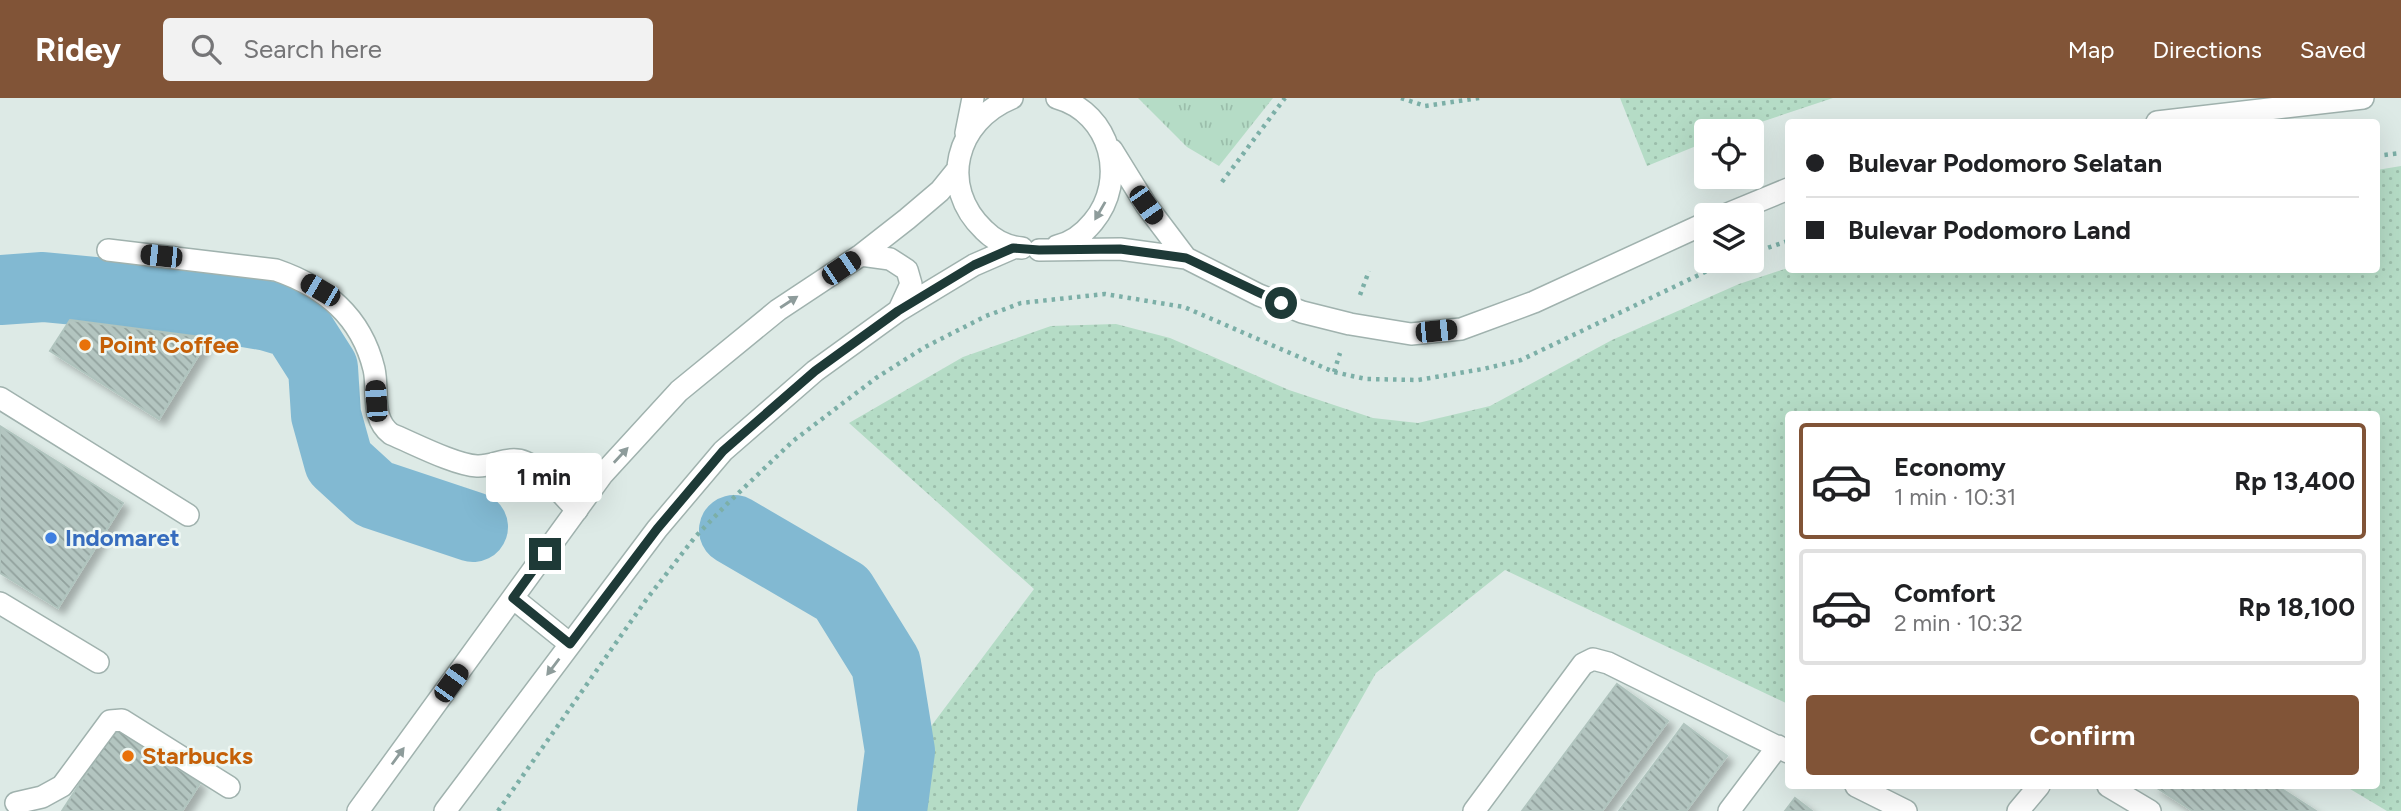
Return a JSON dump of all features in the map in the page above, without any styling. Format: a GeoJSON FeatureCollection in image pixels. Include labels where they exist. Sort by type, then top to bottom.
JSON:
{"type":"FeatureCollection","features":[{"type":"Feature","properties":{"kind":"street"},"geometry":{"type":"LineString","coordinates":[[973,98],[957,170],[961,196],[972,219],[991,237],[1013,248],[1120,249],[1186,258],[1259,295],[1302,312],[1350,324],[1411,334],[1461,329],[1534,302],[1694,229]]}},
{"type":"Feature","properties":{"kind":"street"},"geometry":{"type":"LineString","coordinates":[[962,145],[975,123],[995,105],[1012,98]]}},
{"type":"Feature","properties":{"kind":"street"},"geometry":{"type":"LineString","coordinates":[[2183,119],[2363,98]]}},
{"type":"Feature","properties":{"kind":"street"},"geometry":{"type":"LineString","coordinates":[[1064,99],[1090,117],[1146,205],[1186,258]]}},
{"type":"Feature","properties":{"kind":"street"},"geometry":{"type":"LineString","coordinates":[[1039,250],[1064,245],[1086,232],[1102,212],[1111,189],[1113,163],[1105,138]]}},
{"type":"Feature","properties":{"kind":"street"},"geometry":{"type":"LineString","coordinates":[[358,811],[602,475],[679,391],[778,310],[861,255],[940,191],[957,170]]}},
{"type":"Feature","properties":{"kind":"street"},"geometry":{"type":"LineString","coordinates":[[1754,203],[1785,190]]}},
{"type":"Feature","properties":{"kind":"street"},"geometry":{"type":"LineString","coordinates":[[445,811],[657,529],[723,451],[815,371],[898,311],[974,265],[1013,248]]}},
{"type":"Feature","properties":{"kind":"street"},"geometry":{"type":"LineString","coordinates":[[108,250],[276,270],[300,278],[328,297],[360,332],[374,370],[379,420],[384,429],[462,463],[478,466],[513,459],[526,462],[577,510]]}},
{"type":"Feature","properties":{"kind":"street"},"geometry":{"type":"LineString","coordinates":[[861,255],[890,259],[907,270],[911,284],[898,311]]}},
{"type":"Feature","properties":{"kind":"street"},"geometry":{"type":"LineString","coordinates":[[0,398],[188,515]]}},
{"type":"Feature","properties":{"kind":"street"},"geometry":{"type":"LineString","coordinates":[[513,598],[570,644]]}},
{"type":"Feature","properties":{"kind":"street"},"geometry":{"type":"LineString","coordinates":[[0,603],[98,662]]}},
{"type":"Feature","properties":{"kind":"street"},"geometry":{"type":"LineString","coordinates":[[1474,811],[1583,664],[1593,659],[1608,663],[1783,749],[1729,811]]}},
{"type":"Feature","properties":{"kind":"street"},"geometry":{"type":"LineString","coordinates":[[16,803],[42,797],[62,786],[110,721],[122,720],[229,787]]}},
{"type":"Feature","properties":{"kind":"street"},"geometry":{"type":"LineString","coordinates":[[1862,789],[1906,811]]}},
{"type":"Feature","properties":{"kind":"street"},"geometry":{"type":"LineString","coordinates":[[2018,811],[2036,789]]}},
{"type":"Feature","properties":{"kind":"street"},"geometry":{"type":"LineString","coordinates":[[2113,789],[2150,811]]}},
{"type":"Feature","properties":{"kind":"path"},"geometry":{"type":"LineString","coordinates":[[1222,182],[1285,98]]}},
{"type":"Feature","properties":{"kind":"path"},"geometry":{"type":"LineString","coordinates":[[1401,98],[1425,106],[1480,98]]}},
{"type":"Feature","properties":{"kind":"path"},"geometry":{"type":"LineString","coordinates":[[2380,156],[2401,153]]}},
{"type":"Feature","properties":{"kind":"path"},"geometry":{"type":"LineString","coordinates":[[1764,249],[1785,242]]}},
{"type":"Feature","properties":{"kind":"path"},"geometry":{"type":"LineString","coordinates":[[498,811],[646,600],[695,537],[728,503],[793,441],[876,377],[925,347],[986,316],[1021,303],[1105,295],[1184,307],[1334,372],[1366,379],[1418,380],[1521,360],[1703,273]]}},
{"type":"Feature","properties":{"kind":"green space"},"geometry":{"type":"Polygon","coordinates":[[[1138,98],[1273,98],[1219,166],[1187,147],[1138,98]]]}},
{"type":"Feature","properties":{"kind":"green space"},"geometry":{"type":"Polygon","coordinates":[[[1620,98],[1833,98],[1764,121],[1694,119],[1694,147],[1647,166],[1620,98]]]}},
{"type":"Feature","properties":{"kind":"green space"},"geometry":{"type":"Polygon","coordinates":[[[2401,166],[2401,811],[2387,811],[2350,789],[2380,789],[2380,411],[1785,411],[1785,703],[1505,570],[1376,673],[1298,811],[904,811],[903,800],[911,753],[1034,589],[849,423],[963,357],[1051,326],[1116,324],[1170,338],[1289,390],[1373,418],[1418,423],[1490,406],[1612,340],[1739,284],[1785,269],[1785,273],[2380,273],[2380,170],[2401,166]]]}},
{"type":"Feature","properties":{"kind":"building"},"geometry":{"type":"Polygon","coordinates":[[[70,320],[209,338],[159,419],[50,351],[70,320]]]}},
{"type":"Feature","properties":{"kind":"building","name":"Indomaret"},"geometry":{"type":"Polygon","coordinates":[[[0,426],[123,503],[58,608],[0,573],[0,426]]]}},
{"type":"Feature","properties":{"kind":"building"},"geometry":{"type":"Polygon","coordinates":[[[1617,684],[1668,721],[1602,811],[1522,811],[1617,684]]]}},
{"type":"Feature","properties":{"kind":"building"},"geometry":{"type":"Polygon","coordinates":[[[1684,724],[1727,756],[1686,811],[1619,811],[1684,724]]]}},
{"type":"Feature","properties":{"kind":"building","name":"Starbucks"},"geometry":{"type":"Polygon","coordinates":[[[116,728],[200,783],[182,811],[62,811],[116,728]]]}},
{"type":"Feature","properties":{"kind":"building"},"geometry":{"type":"Polygon","coordinates":[[[2159,789],[2282,789],[2316,811],[2193,811],[2159,789]]]}},
{"type":"Feature","properties":{"kind":"building"},"geometry":{"type":"Polygon","coordinates":[[[1795,798],[1812,811],[1785,811],[1795,798]]]}},
{"type":"Feature","properties":{"kind":"waterway"},"geometry":{"type":"LineString","coordinates":[[0,290],[43,287],[168,299],[268,316],[295,324],[323,368],[326,415],[339,462],[374,494],[473,527]]}},
{"type":"Feature","properties":{"kind":"waterway"},"geometry":{"type":"LineString","coordinates":[[734,530],[842,593],[886,664],[900,751],[892,811]]}},
{"type":"Feature","properties":{"kind":"place","name":"Point Coffee"},"geometry":{"type":"Point","coordinates":[85,345]}},
{"type":"Feature","properties":{"kind":"place","name":"Indomaret"},"geometry":{"type":"Point","coordinates":[51,538]}},
{"type":"Feature","properties":{"kind":"place","name":"Starbucks"},"geometry":{"type":"Point","coordinates":[128,756]}},
{"type":"Feature","properties":{"kind":"route"},"geometry":{"type":"LineString","coordinates":[[545,554],[513,598],[570,644],[657,529],[723,451],[815,371],[898,311],[974,265],[1013,248],[1120,249],[1186,258],[1259,295],[1281,303]]}}]}
